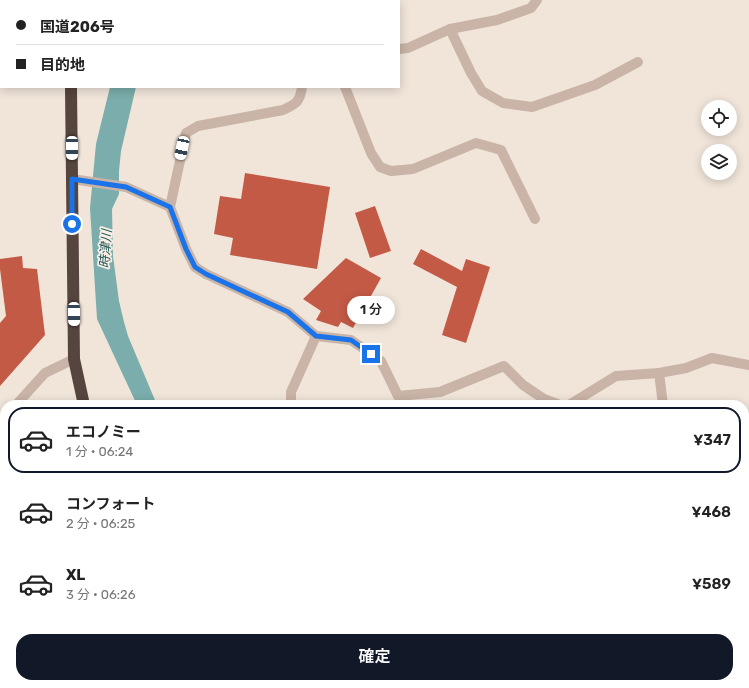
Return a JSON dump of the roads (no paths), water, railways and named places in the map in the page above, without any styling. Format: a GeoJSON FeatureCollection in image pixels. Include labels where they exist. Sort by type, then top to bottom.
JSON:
{"type":"FeatureCollection","features":[{"type":"Feature","properties":{"kind":"highway"},"geometry":{"type":"LineString","coordinates":[[72,88],[74,359],[83,400]]}},
{"type":"Feature","properties":{"kind":"street"},"geometry":{"type":"LineString","coordinates":[[400,49],[408,48],[450,29],[497,20],[532,8],[537,0]]}},
{"type":"Feature","properties":{"kind":"street"},"geometry":{"type":"LineString","coordinates":[[450,29],[471,73],[482,91],[503,102],[532,107],[595,86],[638,62]]}},
{"type":"Feature","properties":{"kind":"street"},"geometry":{"type":"LineString","coordinates":[[302,88],[301,94],[295,104],[283,110],[198,126],[186,133],[170,207],[186,249],[195,267],[206,274],[288,312],[316,336],[351,340],[381,361],[398,400],[440,392],[504,366],[523,385],[547,400]]}},
{"type":"Feature","properties":{"kind":"street"},"geometry":{"type":"LineString","coordinates":[[344,88],[371,153],[380,167],[391,171],[413,169],[476,143],[502,150],[535,219]]}},
{"type":"Feature","properties":{"kind":"street"},"geometry":{"type":"LineString","coordinates":[[72,179],[126,187],[170,207]]}},
{"type":"Feature","properties":{"kind":"street"},"geometry":{"type":"LineString","coordinates":[[291,400],[291,392],[316,336]]}},
{"type":"Feature","properties":{"kind":"street"},"geometry":{"type":"LineString","coordinates":[[576,400],[616,376],[659,373],[686,368],[712,358],[749,365]]}},
{"type":"Feature","properties":{"kind":"street"},"geometry":{"type":"LineString","coordinates":[[21,400],[45,373],[74,359]]}},
{"type":"Feature","properties":{"kind":"street"},"geometry":{"type":"LineString","coordinates":[[659,373],[662,400]]}},
{"type":"Feature","properties":{"kind":"water","name":"時津川"},"geometry":{"type":"Polygon","coordinates":[[[110,88],[136,88],[121,151],[119,194],[112,209],[113,256],[119,301],[128,336],[155,400],[135,400],[97,319],[90,208],[96,144],[110,88]]]}}]}
